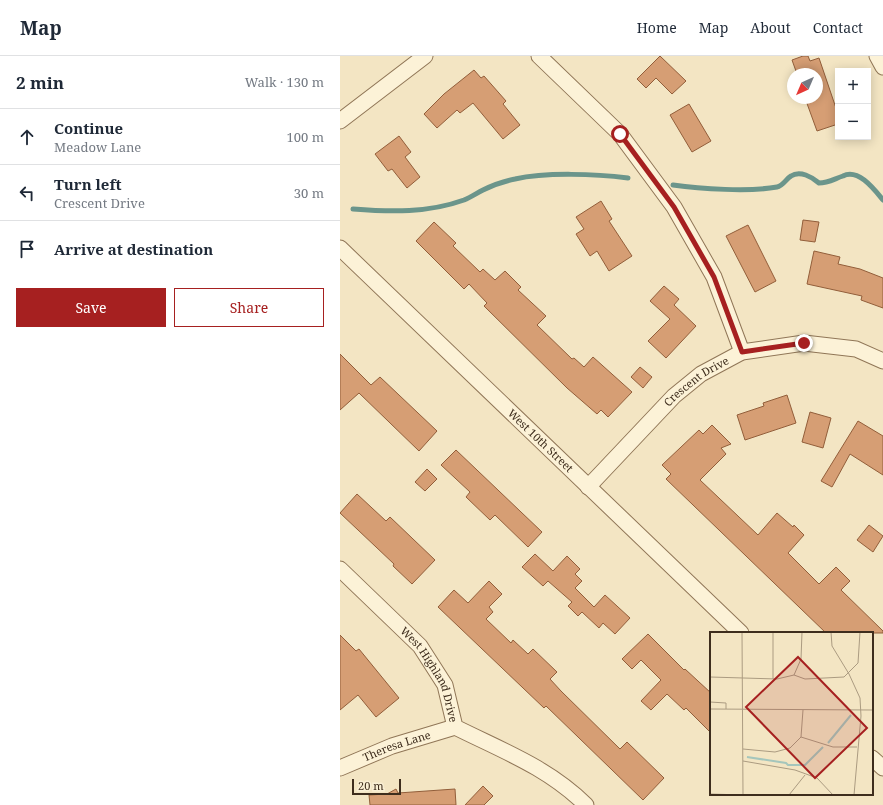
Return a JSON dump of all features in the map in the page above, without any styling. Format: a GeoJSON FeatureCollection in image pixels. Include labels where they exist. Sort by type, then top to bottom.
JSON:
{"type":"FeatureCollection","features":[{"type":"Feature","properties":{"kind":"street"},"geometry":{"type":"LineString","coordinates":[[340,122],[425,56]]}},
{"type":"Feature","properties":{"kind":"street"},"geometry":{"type":"LineString","coordinates":[[538,56],[620,134],[674,207],[714,277],[742,352]]}},
{"type":"Feature","properties":{"kind":"street"},"geometry":{"type":"LineString","coordinates":[[877,56],[883,67]]}},
{"type":"Feature","properties":{"kind":"street","name":"West 10th Street"},"geometry":{"type":"LineString","coordinates":[[340,248],[740,632]]}},
{"type":"Feature","properties":{"kind":"street","name":"Crescent Drive"},"geometry":{"type":"LineString","coordinates":[[588,487],[674,396],[701,374],[742,352],[804,343],[856,349],[883,361]]}},
{"type":"Feature","properties":{"kind":"street","name":"West Highland Drive"},"geometry":{"type":"LineString","coordinates":[[340,569],[420,646],[445,685],[455,727],[545,772],[568,787],[586,805]]}},
{"type":"Feature","properties":{"kind":"street","name":"Theresa Lane"},"geometry":{"type":"LineString","coordinates":[[340,768],[392,746],[455,727]]}},
{"type":"Feature","properties":{"kind":"street"},"geometry":{"type":"LineString","coordinates":[[873,759],[883,768]]}},
{"type":"Feature","properties":{"kind":"building"},"geometry":{"type":"Polygon","coordinates":[[[660,56],[686,81],[672,94],[656,78],[646,88],[637,79],[660,56]]]}},
{"type":"Feature","properties":{"kind":"building"},"geometry":{"type":"Polygon","coordinates":[[[803,56],[808,56],[810,61],[819,58],[822,68],[795,68],[792,60],[803,56]]]}},
{"type":"Feature","properties":{"kind":"building"},"geometry":{"type":"Polygon","coordinates":[[[474,70],[481,78],[484,76],[506,101],[503,104],[520,125],[503,139],[473,103],[460,113],[457,110],[437,128],[424,114],[444,94],[474,70]]]}},
{"type":"Feature","properties":{"kind":"building"},"geometry":{"type":"Polygon","coordinates":[[[823,70],[835,105],[835,125],[817,131],[807,104],[823,104],[823,70]]]}},
{"type":"Feature","properties":{"kind":"building"},"geometry":{"type":"Polygon","coordinates":[[[689,104],[711,141],[692,152],[670,115],[689,104]]]}},
{"type":"Feature","properties":{"kind":"building"},"geometry":{"type":"Polygon","coordinates":[[[399,136],[411,152],[405,157],[420,177],[407,188],[392,169],[388,171],[375,154],[399,136]]]}},
{"type":"Feature","properties":{"kind":"building"},"geometry":{"type":"Polygon","coordinates":[[[601,201],[612,219],[609,221],[632,256],[609,271],[597,251],[590,256],[576,234],[584,229],[576,217],[601,201]]]}},
{"type":"Feature","properties":{"kind":"building"},"geometry":{"type":"Polygon","coordinates":[[[803,220],[819,222],[815,242],[800,240],[803,220]]]}},
{"type":"Feature","properties":{"kind":"building"},"geometry":{"type":"Polygon","coordinates":[[[434,222],[456,243],[453,246],[480,272],[483,269],[495,280],[505,271],[521,287],[518,290],[546,316],[537,325],[572,359],[574,358],[584,367],[593,357],[632,392],[608,417],[601,410],[597,414],[567,388],[484,306],[487,303],[469,284],[464,289],[416,241],[434,222]]]}},
{"type":"Feature","properties":{"kind":"building"},"geometry":{"type":"Polygon","coordinates":[[[748,225],[776,281],[755,292],[726,236],[748,225]]]}},
{"type":"Feature","properties":{"kind":"building"},"geometry":{"type":"Polygon","coordinates":[[[814,251],[840,257],[838,264],[860,269],[883,278],[883,308],[861,300],[862,296],[807,284],[814,251]]]}},
{"type":"Feature","properties":{"kind":"building"},"geometry":{"type":"Polygon","coordinates":[[[664,286],[679,299],[674,305],[696,326],[666,358],[648,341],[670,319],[650,301],[664,286]]]}},
{"type":"Feature","properties":{"kind":"building"},"geometry":{"type":"Polygon","coordinates":[[[340,354],[371,385],[380,377],[437,431],[419,451],[359,393],[340,410],[340,354]]]}},
{"type":"Feature","properties":{"kind":"building"},"geometry":{"type":"Polygon","coordinates":[[[640,367],[652,377],[643,388],[631,377],[640,367]]]}},
{"type":"Feature","properties":{"kind":"building"},"geometry":{"type":"Polygon","coordinates":[[[787,395],[796,423],[745,440],[737,415],[764,406],[763,403],[787,395]]]}},
{"type":"Feature","properties":{"kind":"building"},"geometry":{"type":"Polygon","coordinates":[[[810,412],[831,418],[823,448],[802,442],[810,412]]]}},
{"type":"Feature","properties":{"kind":"building"},"geometry":{"type":"Polygon","coordinates":[[[858,421],[883,436],[883,475],[850,454],[832,487],[821,481],[858,421]]]}},
{"type":"Feature","properties":{"kind":"building"},"geometry":{"type":"Polygon","coordinates":[[[712,425],[731,444],[721,448],[726,454],[700,480],[758,535],[777,513],[793,527],[794,525],[804,535],[788,553],[819,584],[836,567],[850,581],[841,590],[883,631],[883,633],[825,632],[666,479],[671,474],[662,465],[699,430],[703,434],[712,425]]]}},
{"type":"Feature","properties":{"kind":"building"},"geometry":{"type":"Polygon","coordinates":[[[456,450],[542,532],[528,547],[495,515],[490,520],[466,497],[470,492],[441,465],[456,450]]]}},
{"type":"Feature","properties":{"kind":"building"},"geometry":{"type":"Polygon","coordinates":[[[427,469],[437,479],[425,491],[415,482],[427,469]]]}},
{"type":"Feature","properties":{"kind":"building"},"geometry":{"type":"Polygon","coordinates":[[[357,494],[386,521],[390,517],[435,560],[412,584],[393,566],[394,564],[340,513],[357,494]]]}},
{"type":"Feature","properties":{"kind":"building"},"geometry":{"type":"Polygon","coordinates":[[[869,525],[883,536],[873,552],[857,540],[869,525]]]}},
{"type":"Feature","properties":{"kind":"building"},"geometry":{"type":"Polygon","coordinates":[[[535,554],[553,571],[567,556],[580,569],[575,574],[582,581],[575,588],[594,607],[605,595],[630,618],[615,634],[603,623],[599,628],[582,612],[578,616],[568,606],[572,602],[548,581],[543,586],[522,567],[535,554]]]}},
{"type":"Feature","properties":{"kind":"building"},"geometry":{"type":"Polygon","coordinates":[[[489,581],[502,594],[489,607],[493,612],[486,619],[511,643],[513,640],[528,654],[533,649],[557,672],[550,679],[561,691],[620,749],[627,742],[664,778],[643,800],[546,706],[544,708],[438,607],[454,590],[468,603],[489,581]]]}},
{"type":"Feature","properties":{"kind":"building"},"geometry":{"type":"Polygon","coordinates":[[[648,634],[684,670],[685,669],[710,692],[710,732],[686,708],[684,710],[667,694],[651,710],[641,701],[661,680],[641,660],[632,669],[622,659],[648,634]]]}},
{"type":"Feature","properties":{"kind":"building"},"geometry":{"type":"Polygon","coordinates":[[[340,635],[356,651],[359,649],[399,698],[376,717],[358,695],[340,710],[340,635]]]}},
{"type":"Feature","properties":{"kind":"building"},"geometry":{"type":"Polygon","coordinates":[[[483,786],[493,796],[484,805],[465,805],[483,786]]]}},
{"type":"Feature","properties":{"kind":"building"},"geometry":{"type":"Polygon","coordinates":[[[396,789],[398,793],[455,789],[456,805],[370,805],[369,795],[387,794],[396,789]]]}},
{"type":"Feature","properties":{"kind":"waterway"},"geometry":{"type":"LineString","coordinates":[[673,185],[711,189],[766,189],[783,184],[794,174],[802,174],[819,183],[828,182],[849,174],[860,177],[875,190],[883,200]]}},
{"type":"Feature","properties":{"kind":"waterway"},"geometry":{"type":"LineString","coordinates":[[353,209],[395,211],[437,207],[464,200],[499,183],[541,175],[601,175],[628,178]]}},
{"type":"Feature","properties":{"kind":"route"},"geometry":{"type":"LineString","coordinates":[[620,134],[674,207],[714,277],[742,352],[804,343]]}}]}
